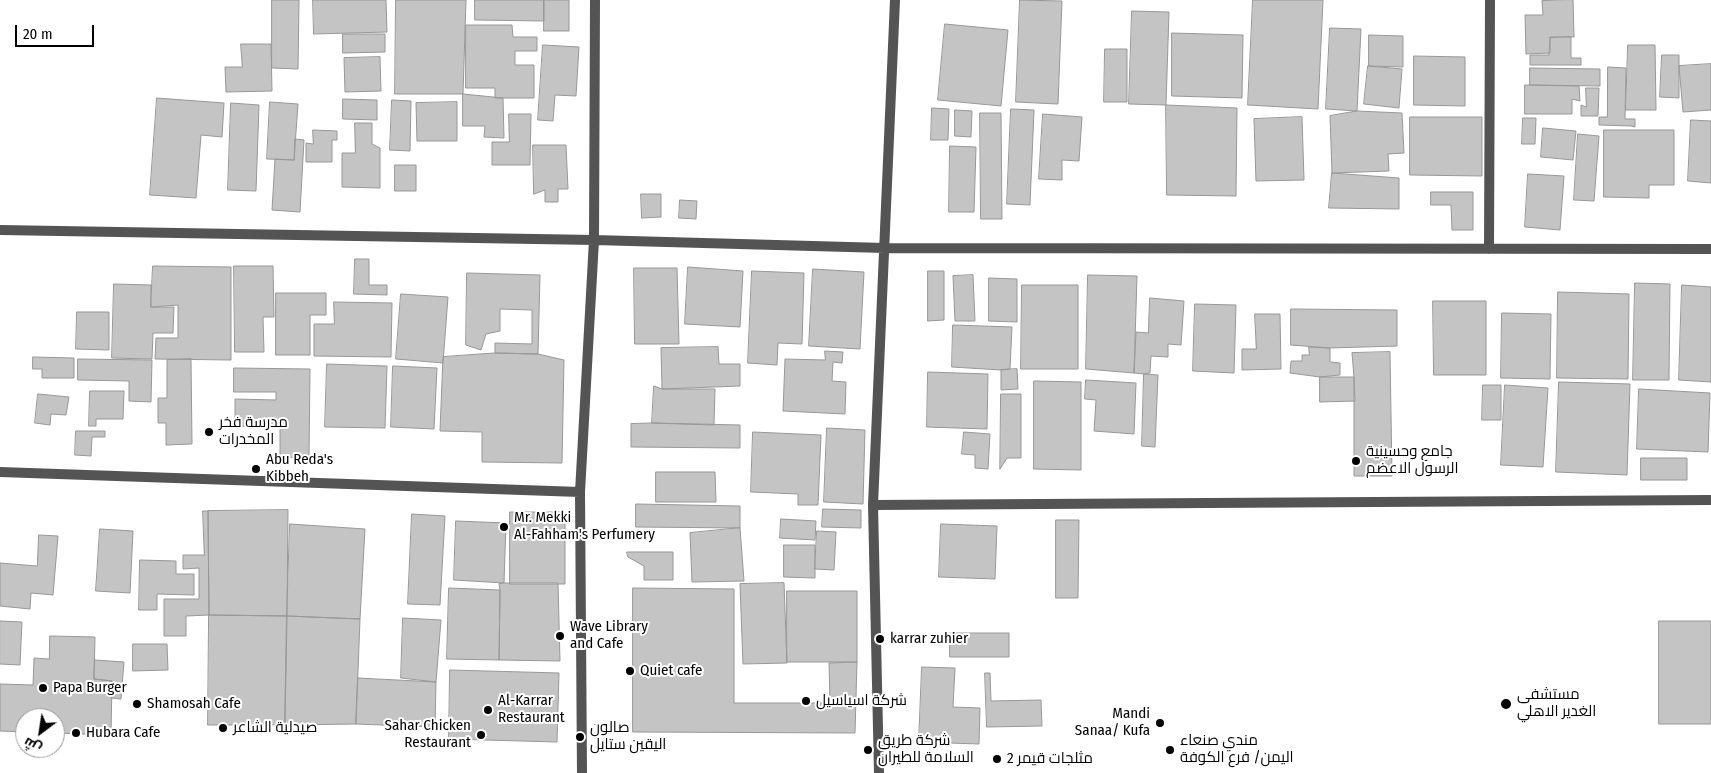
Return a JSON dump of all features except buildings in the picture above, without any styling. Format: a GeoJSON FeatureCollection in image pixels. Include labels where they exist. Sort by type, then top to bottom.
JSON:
{"type":"FeatureCollection","features":[{"type":"Feature","properties":{"kind":"street"},"geometry":{"type":"LineString","coordinates":[[582,773],[580,492],[594,240],[595,0]]}},
{"type":"Feature","properties":{"kind":"street"},"geometry":{"type":"LineString","coordinates":[[879,773],[873,504],[896,0]]}},
{"type":"Feature","properties":{"kind":"street"},"geometry":{"type":"LineString","coordinates":[[1489,249],[1490,0]]}},
{"type":"Feature","properties":{"kind":"street"},"geometry":{"type":"LineString","coordinates":[[0,230],[594,240],[885,248],[1711,249]]}},
{"type":"Feature","properties":{"kind":"street"},"geometry":{"type":"LineString","coordinates":[[0,472],[580,492]]}},
{"type":"Feature","properties":{"kind":"street"},"geometry":{"type":"LineString","coordinates":[[873,504],[1711,500]]}},
{"type":"Feature","properties":{"kind":"place","name":"مدرسة فخر المخدرات"},"geometry":{"type":"Point","coordinates":[209,432]}},
{"type":"Feature","properties":{"kind":"place","name":"جامع وحسينية الرسول الاعضم"},"geometry":{"type":"Point","coordinates":[1356,461]}},
{"type":"Feature","properties":{"kind":"place","name":"Abu Reda's Kibbeh"},"geometry":{"type":"Point","coordinates":[256,469]}},
{"type":"Feature","properties":{"kind":"place","name":"Mr. Mekki Al-Fahham's Perfumery"},"geometry":{"type":"Point","coordinates":[504,527]}},
{"type":"Feature","properties":{"kind":"place","name":"Wave Library and Cafe"},"geometry":{"type":"Point","coordinates":[560,636]}},
{"type":"Feature","properties":{"kind":"place","name":"karrar zuhier"},"geometry":{"type":"Point","coordinates":[880,639]}},
{"type":"Feature","properties":{"kind":"place","name":"Quiet cafe"},"geometry":{"type":"Point","coordinates":[630,671]}},
{"type":"Feature","properties":{"kind":"place","name":"Papa Burger"},"geometry":{"type":"Point","coordinates":[43,688]}},
{"type":"Feature","properties":{"kind":"place","name":"شركة اسياسيل"},"geometry":{"type":"Point","coordinates":[806,701]}},
{"type":"Feature","properties":{"kind":"place","name":"Shamosah Cafe"},"geometry":{"type":"Point","coordinates":[137,704]}},
{"type":"Feature","properties":{"kind":"place","name":"مستشفى الغدير الاهلي"},"geometry":{"type":"Point","coordinates":[1506,704]}},
{"type":"Feature","properties":{"kind":"place","name":"Al-Karrar Restaurant"},"geometry":{"type":"Point","coordinates":[488,710]}},
{"type":"Feature","properties":{"kind":"place","name":"Mandi Sanaa/ Kufa"},"geometry":{"type":"Point","coordinates":[1160,723]}},
{"type":"Feature","properties":{"kind":"place","name":"صيدلية الشاعر"},"geometry":{"type":"Point","coordinates":[223,728]}},
{"type":"Feature","properties":{"kind":"place","name":"Hubara Cafe"},"geometry":{"type":"Point","coordinates":[76,733]}},
{"type":"Feature","properties":{"kind":"place","name":"Sahar Chicken Restaurant"},"geometry":{"type":"Point","coordinates":[481,735]}},
{"type":"Feature","properties":{"kind":"place","name":"صالون اليقين ستايل"},"geometry":{"type":"Point","coordinates":[580,737]}},
{"type":"Feature","properties":{"kind":"place","name":"شركة طريق السلامة للطيران"},"geometry":{"type":"Point","coordinates":[868,750]}},
{"type":"Feature","properties":{"kind":"place","name":"مندي صنعاء اليمن/ فرع الكوفة"},"geometry":{"type":"Point","coordinates":[1170,750]}},
{"type":"Feature","properties":{"kind":"place","name":"مثلجات قيمر 2"},"geometry":{"type":"Point","coordinates":[997,759]}}]}
